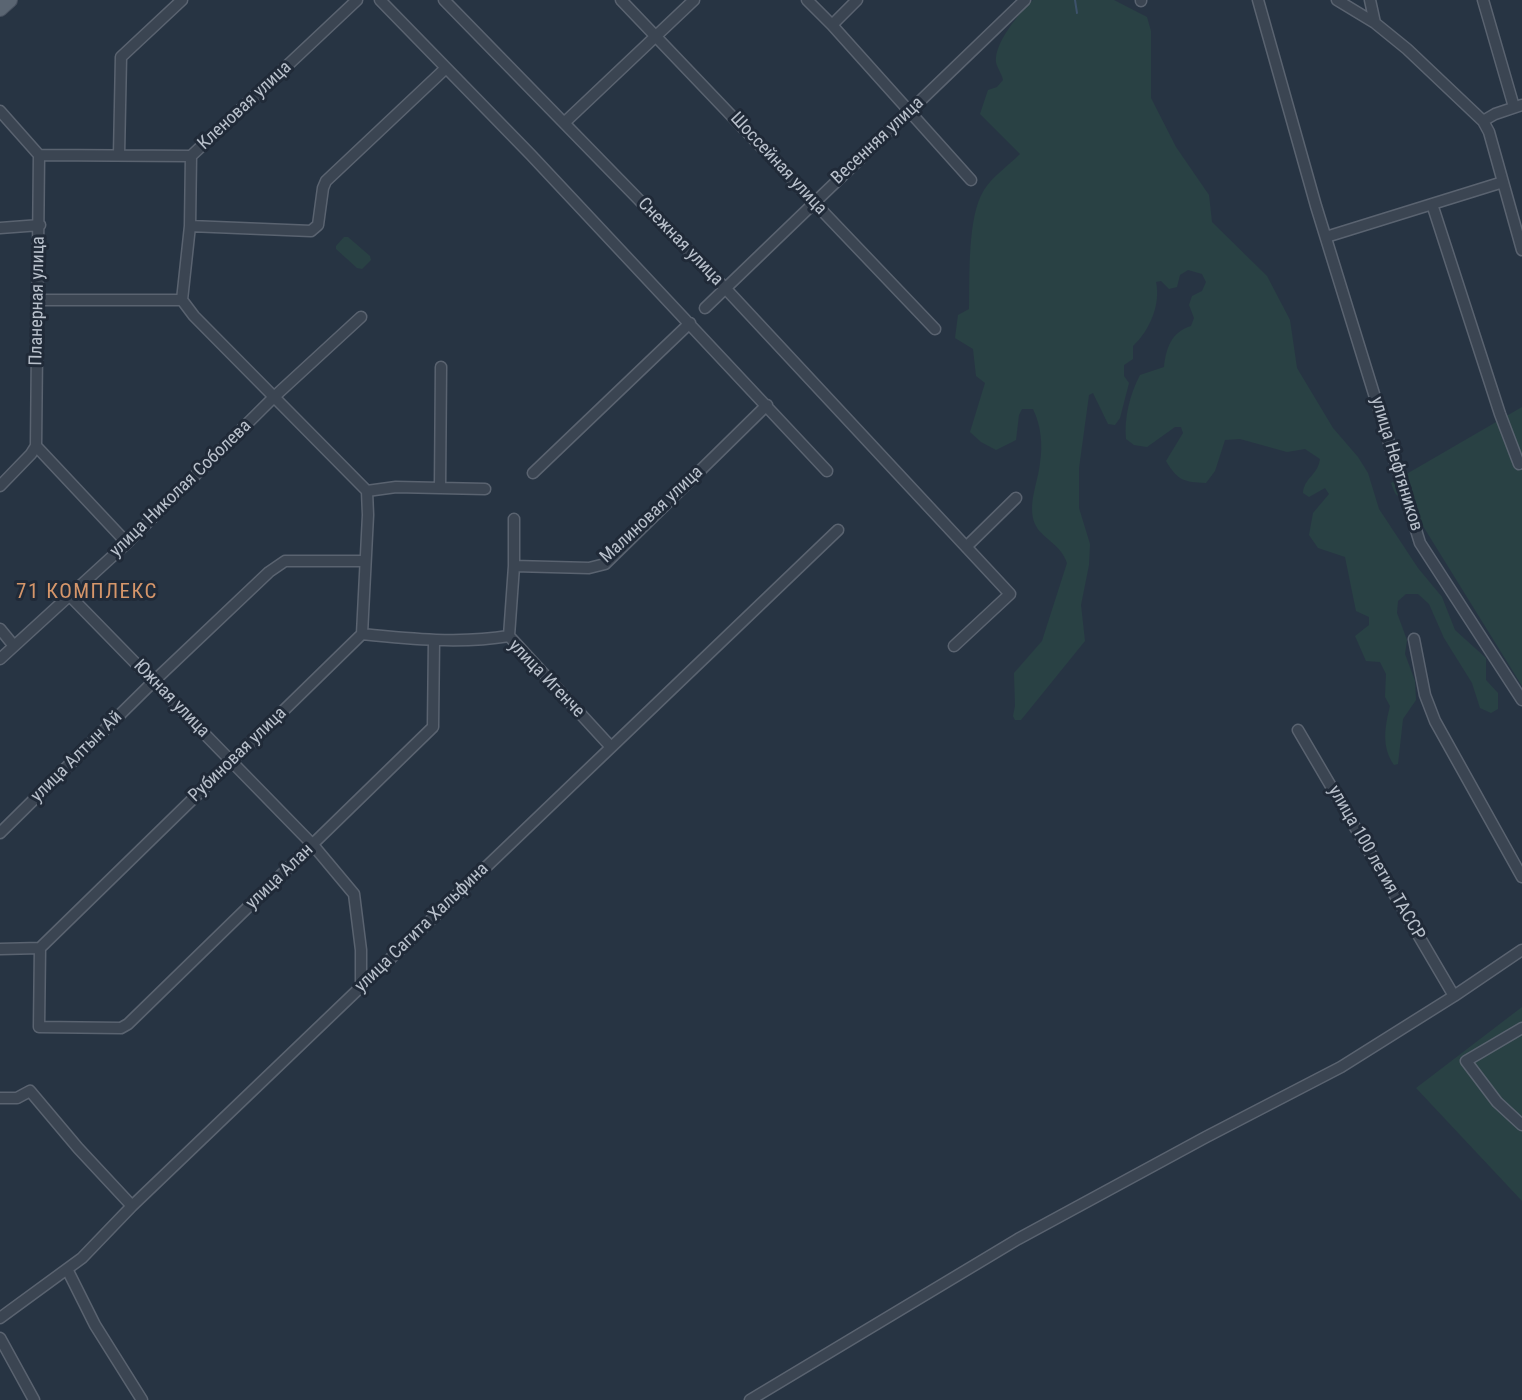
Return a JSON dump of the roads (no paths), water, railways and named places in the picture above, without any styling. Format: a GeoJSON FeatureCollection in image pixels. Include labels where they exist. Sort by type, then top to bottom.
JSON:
{"type":"FeatureCollection","features":[{"type":"Feature","properties":{"kind":"main road"},"geometry":{"type":"LineString","coordinates":[[0,9],[10,0]]}},
{"type":"Feature","properties":{"kind":"street"},"geometry":{"type":"LineString","coordinates":[[119,155],[122,57],[182,0]]}},
{"type":"Feature","properties":{"kind":"street","name":"Кленовая улица"},"geometry":{"type":"LineString","coordinates":[[39,155],[191,156],[357,0]]}},
{"type":"Feature","properties":{"kind":"street"},"geometry":{"type":"LineString","coordinates":[[380,0],[690,322],[827,471]]}},
{"type":"Feature","properties":{"kind":"street","name":"Снежная улица"},"geometry":{"type":"LineString","coordinates":[[444,0],[726,289],[1010,594],[954,646]]}},
{"type":"Feature","properties":{"kind":"street","name":"Шоссейная улица"},"geometry":{"type":"LineString","coordinates":[[621,0],[934,329]]}},
{"type":"Feature","properties":{"kind":"street"},"geometry":{"type":"LineString","coordinates":[[564,123],[694,0]]}},
{"type":"Feature","properties":{"kind":"street"},"geometry":{"type":"LineString","coordinates":[[807,0],[971,180]]}},
{"type":"Feature","properties":{"kind":"street"},"geometry":{"type":"LineString","coordinates":[[832,25],[857,0]]}},
{"type":"Feature","properties":{"kind":"street","name":"Весенняя улица"},"geometry":{"type":"LineString","coordinates":[[705,308],[1025,0]]}},
{"type":"Feature","properties":{"kind":"street","name":"улица Нефтяников"},"geometry":{"type":"LineString","coordinates":[[1258,0],[1316,206],[1420,543],[1522,700]]}},
{"type":"Feature","properties":{"kind":"street"},"geometry":{"type":"LineString","coordinates":[[1337,0],[1375,23],[1407,49],[1484,121],[1522,250]]}},
{"type":"Feature","properties":{"kind":"street"},"geometry":{"type":"LineString","coordinates":[[1370,0],[1375,23]]}},
{"type":"Feature","properties":{"kind":"street"},"geometry":{"type":"LineString","coordinates":[[1483,0],[1518,106],[1495,114],[1484,121]]}},
{"type":"Feature","properties":{"kind":"street"},"geometry":{"type":"LineString","coordinates":[[190,226],[311,231],[318,225],[323,188],[326,182],[446,68]]}},
{"type":"Feature","properties":{"kind":"street"},"geometry":{"type":"LineString","coordinates":[[0,111],[39,155]]}},
{"type":"Feature","properties":{"kind":"street","name":"Планерная улица"},"geometry":{"type":"LineString","coordinates":[[36,446],[39,155]]}},
{"type":"Feature","properties":{"kind":"street"},"geometry":{"type":"LineString","coordinates":[[191,156],[190,226],[182,300],[194,316],[367,491],[368,515],[362,634]]}},
{"type":"Feature","properties":{"kind":"street"},"geometry":{"type":"LineString","coordinates":[[1326,237],[1503,182]]}},
{"type":"Feature","properties":{"kind":"street"},"geometry":{"type":"LineString","coordinates":[[1432,204],[1500,414],[1520,460],[1522,475]]}},
{"type":"Feature","properties":{"kind":"street"},"geometry":{"type":"LineString","coordinates":[[0,228],[40,225]]}},
{"type":"Feature","properties":{"kind":"street"},"geometry":{"type":"LineString","coordinates":[[38,300],[182,300]]}},
{"type":"Feature","properties":{"kind":"street","name":"улица Николая Соболева"},"geometry":{"type":"LineString","coordinates":[[0,659],[127,543],[275,396],[361,317]]}},
{"type":"Feature","properties":{"kind":"street"},"geometry":{"type":"LineString","coordinates":[[533,473],[690,322]]}},
{"type":"Feature","properties":{"kind":"street"},"geometry":{"type":"LineString","coordinates":[[440,488],[441,367]]}},
{"type":"Feature","properties":{"kind":"street","name":"Малиновая улица"},"geometry":{"type":"LineString","coordinates":[[514,566],[589,568],[605,564],[767,405]]}},
{"type":"Feature","properties":{"kind":"street"},"geometry":{"type":"LineString","coordinates":[[0,486],[32,454],[36,446],[127,543]]}},
{"type":"Feature","properties":{"kind":"street"},"geometry":{"type":"LineString","coordinates":[[367,491],[396,487],[485,489]]}},
{"type":"Feature","properties":{"kind":"street"},"geometry":{"type":"LineString","coordinates":[[966,547],[1016,498]]}},
{"type":"Feature","properties":{"kind":"street"},"geometry":{"type":"LineString","coordinates":[[509,636],[514,566],[514,519]]}},
{"type":"Feature","properties":{"kind":"street","name":"улица Сагита Хальфина"},"geometry":{"type":"LineString","coordinates":[[0,1318],[82,1258],[132,1206],[838,530]]}},
{"type":"Feature","properties":{"kind":"street","name":"улица Алтын Ай"},"geometry":{"type":"LineString","coordinates":[[0,833],[154,681],[269,572],[285,561],[364,561]]}},
{"type":"Feature","properties":{"kind":"street","name":"Южная улица"},"geometry":{"type":"LineString","coordinates":[[69,595],[313,845],[354,894],[362,951],[361,987]]}},
{"type":"Feature","properties":{"kind":"street"},"geometry":{"type":"LineString","coordinates":[[0,629],[14,646]]}},
{"type":"Feature","properties":{"kind":"street","name":"улица Игенче"},"geometry":{"type":"LineString","coordinates":[[362,634],[434,640],[488,639],[509,636],[611,747]]}},
{"type":"Feature","properties":{"kind":"street","name":"Рубиновая улица"},"geometry":{"type":"LineString","coordinates":[[40,948],[362,634]]}},
{"type":"Feature","properties":{"kind":"street"},"geometry":{"type":"LineString","coordinates":[[1414,639],[1425,695],[1435,721],[1522,878]]}},
{"type":"Feature","properties":{"kind":"street","name":"улица Алан"},"geometry":{"type":"LineString","coordinates":[[40,948],[39,1027],[122,1028],[128,1024],[433,727],[434,640]]}},
{"type":"Feature","properties":{"kind":"street","name":"улица 100 летия ТАССР"},"geometry":{"type":"LineString","coordinates":[[1298,730],[1454,996]]}},
{"type":"Feature","properties":{"kind":"street"},"geometry":{"type":"LineString","coordinates":[[0,949],[40,948]]}},
{"type":"Feature","properties":{"kind":"street"},"geometry":{"type":"LineString","coordinates":[[750,1400],[1018,1239],[1341,1067],[1522,950]]}},
{"type":"Feature","properties":{"kind":"street"},"geometry":{"type":"LineString","coordinates":[[1522,1028],[1466,1061],[1497,1102],[1522,1125]]}},
{"type":"Feature","properties":{"kind":"street"},"geometry":{"type":"LineString","coordinates":[[0,1098],[17,1098],[30,1091],[78,1148],[132,1206]]}},
{"type":"Feature","properties":{"kind":"street"},"geometry":{"type":"LineString","coordinates":[[67,1269],[95,1325],[142,1400]]}},
{"type":"Feature","properties":{"kind":"street"},"geometry":{"type":"LineString","coordinates":[[0,1338],[34,1400]]}},
{"type":"Feature","properties":{"kind":"waterway"},"geometry":{"type":"LineString","coordinates":[[1075,0],[1077,13]]}},
{"type":"Feature","properties":{"kind":"district","name":"71 КОМПЛЕКС"},"geometry":{"type":"Point","coordinates":[87,593]}}]}
